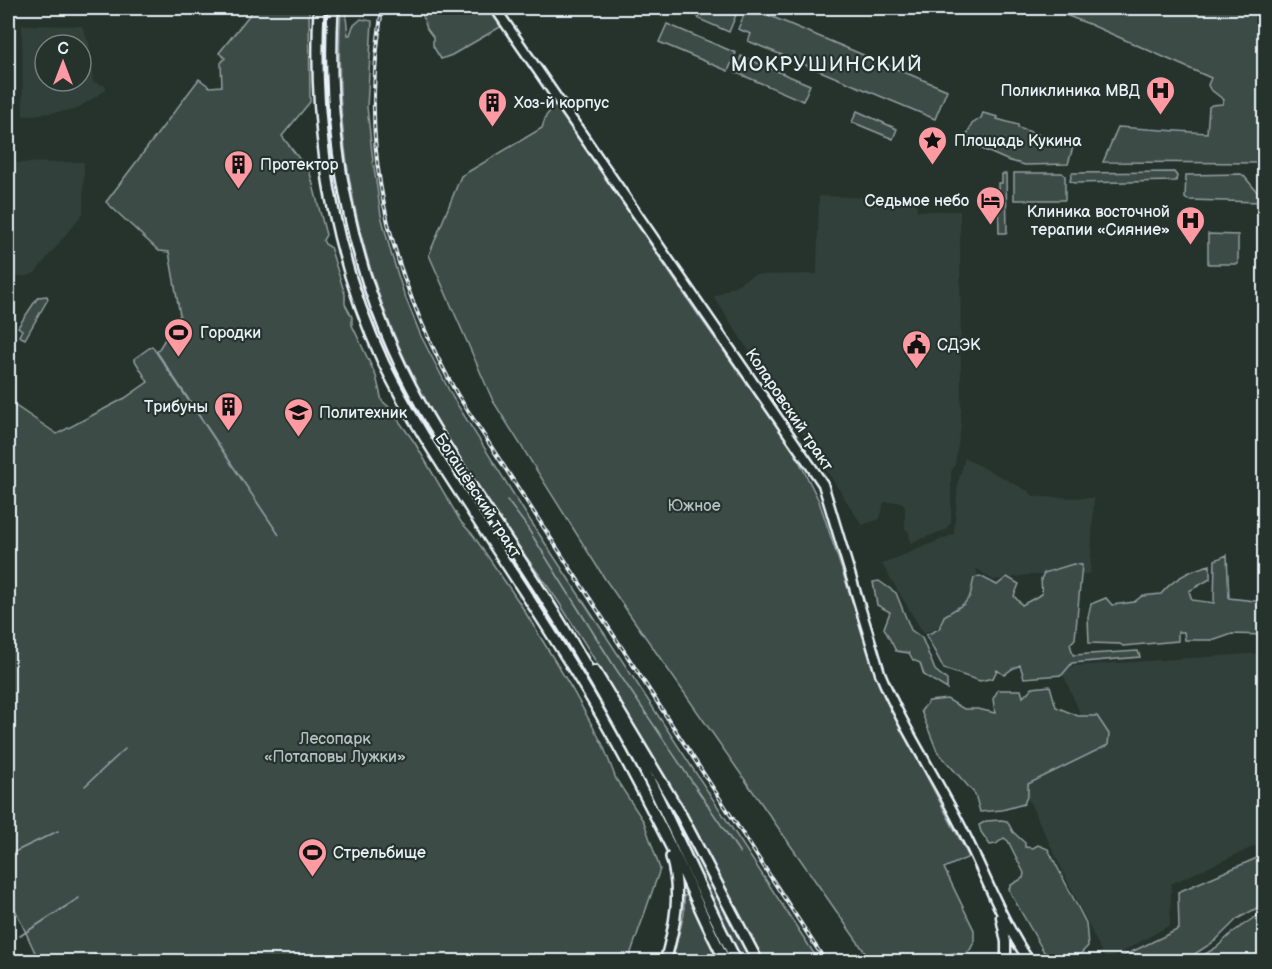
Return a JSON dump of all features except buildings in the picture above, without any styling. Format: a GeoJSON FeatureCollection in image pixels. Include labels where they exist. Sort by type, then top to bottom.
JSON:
{"type":"FeatureCollection","features":[{"type":"Feature","properties":{"kind":"main road","name":"Богашёвский тракт"},"geometry":{"type":"LineString","coordinates":[[319,8],[318,100],[327,179],[344,253],[362,311],[375,343],[408,409],[434,453],[591,697],[626,759],[726,962]]}},
{"type":"Feature","properties":{"kind":"main road","name":"Богашёвский тракт"},"geometry":{"type":"LineString","coordinates":[[333,8],[333,77],[341,166],[354,234],[376,306],[407,379],[430,421],[570,638],[652,785],[737,962]]}},
{"type":"Feature","properties":{"kind":"main road","name":"Коларовский тракт"},"geometry":{"type":"LineString","coordinates":[[495,8],[823,484],[880,673],[891,700],[960,823],[996,900],[1030,962]]}},
{"type":"Feature","properties":{"kind":"main road"},"geometry":{"type":"LineString","coordinates":[[570,638],[601,679],[663,782],[758,962]]}},
{"type":"Feature","properties":{"kind":"main road"},"geometry":{"type":"LineString","coordinates":[[656,819],[670,852],[677,883],[678,901],[675,923],[665,962]]}},
{"type":"Feature","properties":{"kind":"main road","name":"Коларовский тракт"},"geometry":{"type":"LineString","coordinates":[[996,900],[1003,924],[1006,962]]}},
{"type":"Feature","properties":{"kind":"shaded area"},"geometry":{"type":"Polygon","coordinates":[[[22,25],[82,26],[85,33],[33,33],[33,93],[93,93],[93,82],[106,86],[106,90],[75,110],[23,116],[22,25]]]}},
{"type":"Feature","properties":{"kind":"shaded area"},"geometry":{"type":"Polygon","coordinates":[[[84,162],[83,213],[35,273],[27,276],[8,276],[8,163],[84,162]]]}},
{"type":"Feature","properties":{"kind":"shaded area"},"geometry":{"type":"Polygon","coordinates":[[[819,196],[916,199],[917,211],[960,211],[961,425],[955,464],[951,472],[951,523],[945,530],[910,543],[909,532],[905,529],[905,506],[901,502],[884,502],[880,519],[862,525],[714,297],[754,275],[817,274],[819,196]]]}},
{"type":"Feature","properties":{"kind":"shaded area"},"geometry":{"type":"Polygon","coordinates":[[[965,458],[1028,491],[1035,497],[1094,498],[1090,574],[1029,575],[993,580],[976,568],[984,600],[924,634],[882,564],[954,534],[958,482],[965,458]]]}},
{"type":"Feature","properties":{"kind":"shaded area"},"geometry":{"type":"Polygon","coordinates":[[[1264,653],[1264,842],[1171,884],[1170,925],[1106,961],[1021,784],[1096,750],[1060,667],[1264,653]]]}},
{"type":"Feature","properties":{"kind":"green space","name":"Лесопарк «Потаповы Лужки»"},"geometry":{"type":"Polygon","coordinates":[[[255,8],[309,8],[310,102],[282,136],[310,173],[326,235],[323,240],[330,247],[345,294],[345,304],[352,317],[352,325],[376,376],[382,401],[415,443],[461,522],[473,535],[519,602],[603,745],[616,779],[644,822],[660,869],[628,961],[39,961],[8,894],[8,401],[57,434],[125,398],[148,382],[134,359],[152,346],[279,535],[157,352],[180,315],[169,252],[159,251],[106,202],[199,79],[210,87],[222,86],[221,63],[225,58],[219,53],[255,8]]]}},
{"type":"Feature","properties":{"kind":"green space"},"geometry":{"type":"Polygon","coordinates":[[[341,8],[345,8],[348,35],[361,19],[372,21],[367,107],[381,215],[404,294],[421,336],[453,398],[526,514],[819,961],[762,961],[715,870],[614,692],[560,604],[474,482],[444,433],[402,354],[367,258],[346,159],[339,58],[341,8]]]}},
{"type":"Feature","properties":{"kind":"green space"},"geometry":{"type":"Polygon","coordinates":[[[420,8],[489,8],[502,26],[441,59],[433,46],[433,37],[427,29],[420,8]]]}},
{"type":"Feature","properties":{"kind":"green space"},"geometry":{"type":"Polygon","coordinates":[[[694,8],[719,8],[736,15],[729,32],[699,19],[694,8]]]}},
{"type":"Feature","properties":{"kind":"green space"},"geometry":{"type":"Polygon","coordinates":[[[747,8],[947,90],[935,119],[748,41],[751,34],[738,29],[747,8]]]}},
{"type":"Feature","properties":{"kind":"green space"},"geometry":{"type":"Polygon","coordinates":[[[1047,8],[1264,8],[1264,163],[1103,162],[1118,127],[1207,133],[1209,107],[1222,104],[1224,100],[1210,89],[1208,85],[1211,78],[1047,8]]]}},
{"type":"Feature","properties":{"kind":"green space"},"geometry":{"type":"Polygon","coordinates":[[[667,24],[736,53],[728,71],[659,42],[667,24]]]}},
{"type":"Feature","properties":{"kind":"green space"},"geometry":{"type":"Polygon","coordinates":[[[741,56],[810,85],[803,101],[735,72],[741,56]]]}},
{"type":"Feature","properties":{"kind":"green space","name":"Южное"},"geometry":{"type":"Polygon","coordinates":[[[555,104],[793,449],[819,501],[883,694],[969,857],[944,868],[974,930],[974,942],[964,955],[954,953],[926,961],[871,961],[605,579],[493,401],[429,255],[461,176],[542,128],[546,116],[555,104]]]}},
{"type":"Feature","properties":{"kind":"green space"},"geometry":{"type":"Polygon","coordinates":[[[857,111],[897,129],[893,139],[852,122],[857,111]]]}},
{"type":"Feature","properties":{"kind":"green space"},"geometry":{"type":"Polygon","coordinates":[[[983,113],[1018,125],[1018,128],[1038,134],[1048,141],[1050,139],[1055,141],[1056,138],[1063,140],[1062,143],[1073,147],[1068,164],[1025,165],[1007,160],[964,141],[972,124],[981,118],[983,113]]]}},
{"type":"Feature","properties":{"kind":"green space"},"geometry":{"type":"Polygon","coordinates":[[[1174,172],[1177,176],[1176,181],[1074,183],[1070,181],[1072,173],[1174,172]]]}},
{"type":"Feature","properties":{"kind":"green space"},"geometry":{"type":"Polygon","coordinates":[[[1014,173],[1062,173],[1065,176],[1065,200],[1014,200],[1014,173]]]}},
{"type":"Feature","properties":{"kind":"green space"},"geometry":{"type":"Polygon","coordinates":[[[1002,174],[1006,174],[1007,233],[999,233],[998,183],[1002,183],[1002,174]]]}},
{"type":"Feature","properties":{"kind":"green space"},"geometry":{"type":"Polygon","coordinates":[[[1241,174],[1263,199],[1260,202],[1188,200],[1185,198],[1186,175],[1241,174]]]}},
{"type":"Feature","properties":{"kind":"green space"},"geometry":{"type":"Polygon","coordinates":[[[1208,234],[1238,235],[1238,264],[1208,264],[1208,234]]]}},
{"type":"Feature","properties":{"kind":"green space"},"geometry":{"type":"Polygon","coordinates":[[[47,296],[48,299],[25,339],[19,336],[22,330],[18,327],[38,297],[47,296]]]}},
{"type":"Feature","properties":{"kind":"green space"},"geometry":{"type":"Polygon","coordinates":[[[1227,555],[1229,598],[1264,602],[1264,635],[1232,634],[1215,640],[1185,640],[1184,632],[1178,632],[1178,641],[1123,646],[1089,643],[1088,617],[1091,604],[1106,598],[1112,605],[1134,602],[1142,596],[1161,594],[1183,575],[1210,565],[1210,579],[1189,591],[1192,600],[1214,603],[1215,560],[1227,555]]]}},
{"type":"Feature","properties":{"kind":"green space"},"geometry":{"type":"Polygon","coordinates":[[[1073,564],[1082,565],[1075,639],[1070,644],[1073,655],[1138,651],[1140,657],[1072,663],[1062,675],[1024,678],[1020,665],[1004,675],[997,670],[993,678],[980,681],[944,669],[926,635],[939,629],[944,616],[964,604],[970,596],[974,578],[980,576],[997,585],[1007,577],[1019,584],[1014,596],[1022,605],[1042,594],[1041,579],[1044,573],[1073,564]]]}},
{"type":"Feature","properties":{"kind":"green space"},"geometry":{"type":"Polygon","coordinates":[[[879,581],[896,593],[911,630],[922,638],[935,670],[947,680],[947,689],[924,675],[920,663],[913,660],[909,653],[896,651],[884,628],[890,612],[877,605],[873,582],[879,581]]]}},
{"type":"Feature","properties":{"kind":"green space"},"geometry":{"type":"Polygon","coordinates":[[[1050,686],[1056,707],[1078,716],[1097,716],[1109,734],[1108,745],[1028,784],[1028,794],[1024,804],[1002,810],[980,812],[975,794],[937,751],[921,711],[929,701],[947,699],[964,709],[995,713],[993,699],[998,690],[1021,690],[1023,697],[1032,688],[1050,686]]]}},
{"type":"Feature","properties":{"kind":"green space"},"geometry":{"type":"Polygon","coordinates":[[[662,790],[752,961],[744,961],[723,925],[662,790]]]}},
{"type":"Feature","properties":{"kind":"green space"},"geometry":{"type":"Polygon","coordinates":[[[986,821],[1007,821],[1013,832],[1025,843],[1025,847],[1033,848],[1038,845],[1048,849],[1086,923],[1088,946],[1074,961],[1058,961],[1044,952],[1011,894],[1009,889],[1011,885],[1023,878],[1024,873],[1008,841],[1004,838],[990,845],[979,825],[986,821]]]}},
{"type":"Feature","properties":{"kind":"green space"},"geometry":{"type":"Polygon","coordinates":[[[1264,855],[1264,904],[1237,919],[1215,941],[1184,961],[1129,961],[1121,957],[1179,929],[1178,892],[1264,855]]]}},
{"type":"Feature","properties":{"kind":"green space"},"geometry":{"type":"Polygon","coordinates":[[[687,895],[718,961],[672,961],[684,914],[684,896],[687,895]]]}},
{"type":"Feature","properties":{"kind":"green space"},"geometry":{"type":"Polygon","coordinates":[[[1264,911],[1264,961],[1194,961],[1217,947],[1233,932],[1264,911]]]}},
{"type":"Feature","properties":{"kind":"waterway"},"geometry":{"type":"LineString","coordinates":[[507,500],[525,524],[616,669],[740,853]]}},
{"type":"Feature","properties":{"kind":"waterway"},"geometry":{"type":"LineString","coordinates":[[85,786],[125,749]]}},
{"type":"Feature","properties":{"kind":"waterway"},"geometry":{"type":"LineString","coordinates":[[8,855],[58,831]]}},
{"type":"Feature","properties":{"kind":"waterway"},"geometry":{"type":"LineString","coordinates":[[20,936],[79,898]]}},
{"type":"Feature","properties":{"kind":"waterway"},"geometry":{"type":"LineString","coordinates":[[90,957],[96,954]]}},
{"type":"Feature","properties":{"kind":"railway"},"geometry":{"type":"LineString","coordinates":[[382,8],[374,87],[375,137],[379,176],[396,252],[422,324],[457,394],[826,962]]}},
{"type":"Feature","properties":{"kind":"place","name":"Поликлиника МВД"},"geometry":{"type":"Point","coordinates":[1161,116]}},
{"type":"Feature","properties":{"kind":"place","name":"Хоз-й корпус"},"geometry":{"type":"Point","coordinates":[493,128]}},
{"type":"Feature","properties":{"kind":"place","name":"Площадь Кукина"},"geometry":{"type":"Point","coordinates":[933,166]}},
{"type":"Feature","properties":{"kind":"place","name":"Протектор"},"geometry":{"type":"Point","coordinates":[239,190]}},
{"type":"Feature","properties":{"kind":"place","name":"Седьмое небо"},"geometry":{"type":"Point","coordinates":[990,226]}},
{"type":"Feature","properties":{"kind":"place","name":"Клиника восточной терапии «Сияние»"},"geometry":{"type":"Point","coordinates":[1191,246]}},
{"type":"Feature","properties":{"kind":"place","name":"Городки"},"geometry":{"type":"Point","coordinates":[179,358]}},
{"type":"Feature","properties":{"kind":"place","name":"СДЭК"},"geometry":{"type":"Point","coordinates":[916,370]}},
{"type":"Feature","properties":{"kind":"place","name":"Трибуны"},"geometry":{"type":"Point","coordinates":[229,432]}},
{"type":"Feature","properties":{"kind":"place","name":"Политехник"},"geometry":{"type":"Point","coordinates":[298,438]}},
{"type":"Feature","properties":{"kind":"place","name":"Стрельбище"},"geometry":{"type":"Point","coordinates":[312,878]}},
{"type":"Feature","properties":{"kind":"district","name":"МОКРУШИНСКИЙ"},"geometry":{"type":"Point","coordinates":[827,64]}}]}
